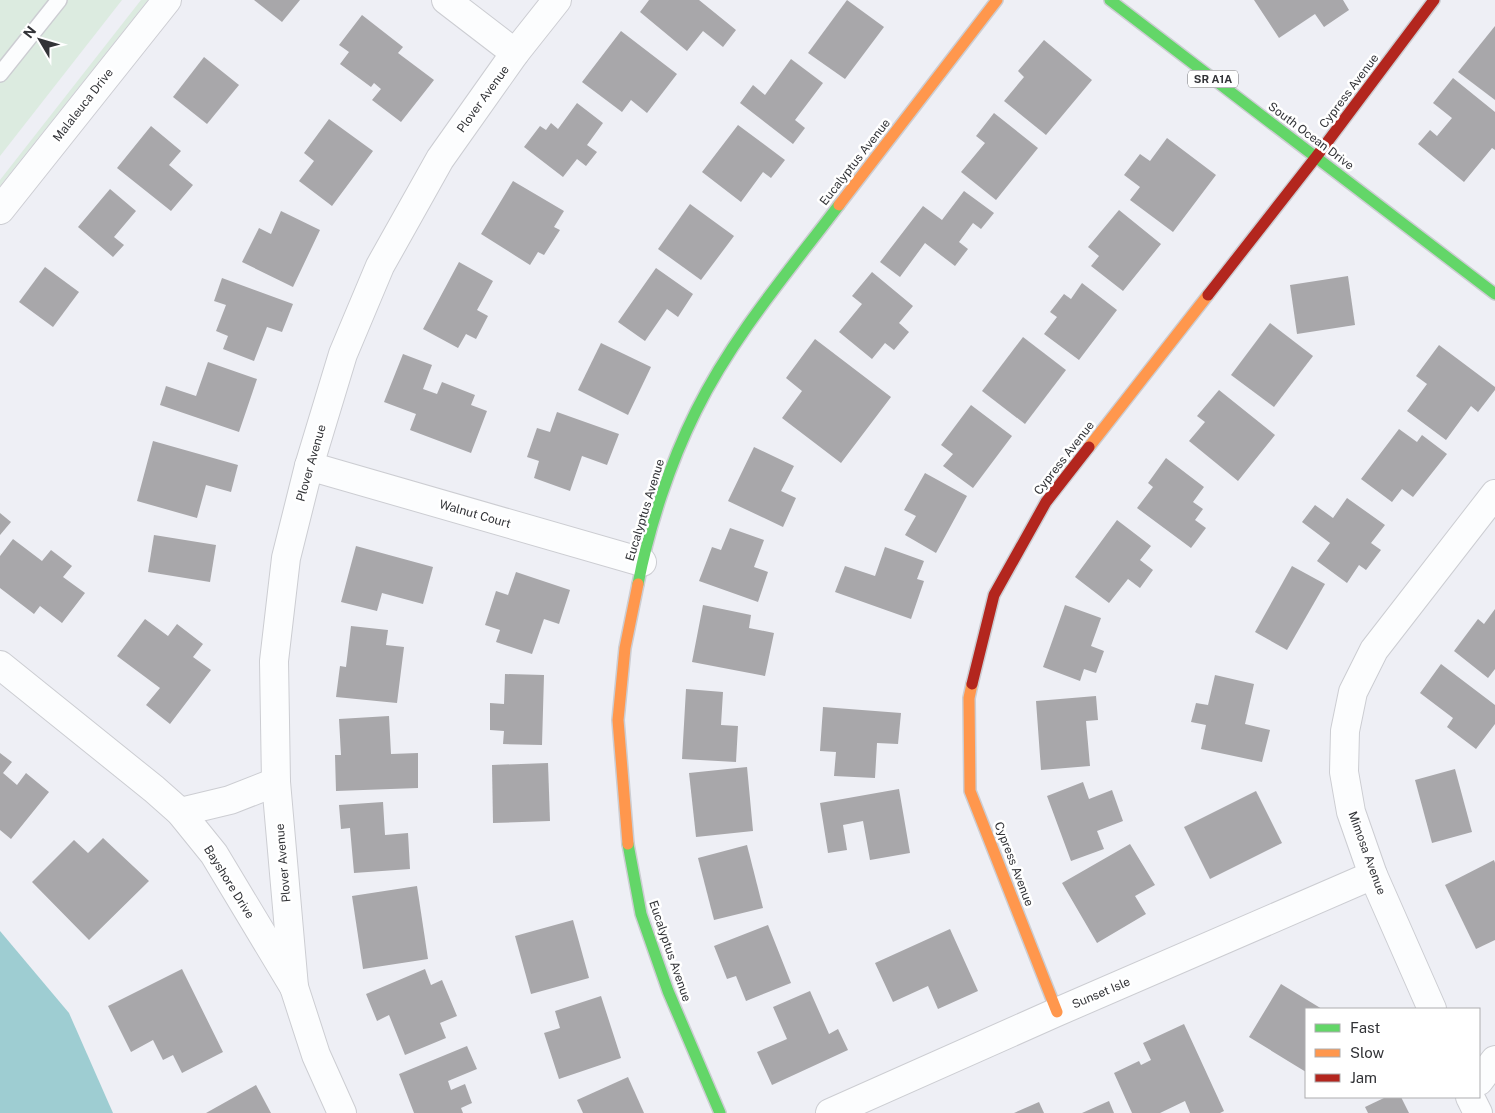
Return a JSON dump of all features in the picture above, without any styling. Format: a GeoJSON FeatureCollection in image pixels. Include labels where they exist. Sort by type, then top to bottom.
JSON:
{"type":"FeatureCollection","features":[{"type":"Feature","properties":{"kind":"street","name":"Malaleuca Drive"},"geometry":{"type":"LineString","coordinates":[[0,210],[167,0]]}},
{"type":"Feature","properties":{"kind":"street"},"geometry":{"type":"LineString","coordinates":[[446,0],[515,53]]}},
{"type":"Feature","properties":{"kind":"street","name":"Plover Avenue"},"geometry":{"type":"LineString","coordinates":[[294,987],[276,782],[274,661],[286,558],[309,466],[343,354],[380,266],[440,159],[515,53],[557,0]]}},
{"type":"Feature","properties":{"kind":"street","name":"Eucalyptus Avenue"},"geometry":{"type":"LineString","coordinates":[[720,1113],[668,991],[641,914],[627,838],[618,720],[625,648],[642,562],[668,476],[696,411],[729,354],[761,307],[997,0]]}},
{"type":"Feature","properties":{"kind":"street","name":"South Ocean Drive"},"geometry":{"type":"LineString","coordinates":[[1110,0],[1495,294]]}},
{"type":"Feature","properties":{"kind":"street","name":"Cypress Avenue"},"geometry":{"type":"LineString","coordinates":[[1057,1012],[970,791],[969,698],[994,595],[1046,502],[1316,157],[1434,0]]}},
{"type":"Feature","properties":{"kind":"street","name":"Walnut Court"},"geometry":{"type":"LineString","coordinates":[[309,466],[642,562]]}},
{"type":"Feature","properties":{"kind":"street","name":"Mimosa Avenue"},"geometry":{"type":"LineString","coordinates":[[1432,1008],[1373,875],[1351,812],[1344,772],[1345,731],[1353,692],[1374,650],[1495,494]]}},
{"type":"Feature","properties":{"kind":"street","name":"Bayshore Drive"},"geometry":{"type":"LineString","coordinates":[[0,665],[154,789],[180,812],[214,854],[294,987],[316,1055],[342,1113]]}},
{"type":"Feature","properties":{"kind":"street"},"geometry":{"type":"LineString","coordinates":[[180,812],[230,800],[276,782]]}},
{"type":"Feature","properties":{"kind":"street","name":"Sunset Isle"},"geometry":{"type":"LineString","coordinates":[[830,1113],[1373,875]]}},
{"type":"Feature","properties":{"kind":"street"},"geometry":{"type":"LineString","coordinates":[[1480,1080],[1495,1060]]}},
{"type":"Feature","properties":{"kind":"street"},"geometry":{"type":"LineString","coordinates":[[1470,1098],[1478,1113]]}},
{"type":"Feature","properties":{"kind":"lane"},"geometry":{"type":"LineString","coordinates":[[0,74],[59,0]]}},
{"type":"Feature","properties":{"kind":"shaded area"},"geometry":{"type":"Polygon","coordinates":[[[0,0],[122,0],[0,156],[0,0]]]}},
{"type":"Feature","properties":{"kind":"shaded area"},"geometry":{"type":"Polygon","coordinates":[[[141,0],[148,0],[0,186],[0,180],[141,0]]]}},
{"type":"Feature","properties":{"kind":"water"},"geometry":{"type":"Polygon","coordinates":[[[0,931],[69,1013],[113,1113],[0,1113],[0,931]]]}},
{"type":"Feature","properties":{"kind":"building"},"geometry":{"type":"Polygon","coordinates":[[[254,0],[300,0],[282,22],[254,0]]]}},
{"type":"Feature","properties":{"kind":"building"},"geometry":{"type":"Polygon","coordinates":[[[649,0],[699,0],[736,30],[723,47],[703,31],[687,51],[640,12],[649,0]]]}},
{"type":"Feature","properties":{"kind":"building"},"geometry":{"type":"Polygon","coordinates":[[[847,0],[884,27],[845,79],[808,53],[847,0]]]}},
{"type":"Feature","properties":{"kind":"building"},"geometry":{"type":"Polygon","coordinates":[[[1254,0],[1343,0],[1349,10],[1324,27],[1315,14],[1279,38],[1254,0]]]}},
{"type":"Feature","properties":{"kind":"building"},"geometry":{"type":"Polygon","coordinates":[[[362,15],[403,47],[398,53],[434,80],[401,122],[372,100],[381,89],[374,83],[371,87],[340,64],[349,52],[339,45],[362,15]]]}},
{"type":"Feature","properties":{"kind":"building"},"geometry":{"type":"Polygon","coordinates":[[[1495,26],[1495,100],[1458,72],[1495,26]]]}},
{"type":"Feature","properties":{"kind":"building"},"geometry":{"type":"Polygon","coordinates":[[[621,31],[677,74],[647,113],[631,100],[622,112],[582,82],[621,31]]]}},
{"type":"Feature","properties":{"kind":"building"},"geometry":{"type":"Polygon","coordinates":[[[1044,40],[1092,80],[1046,135],[1004,101],[1024,77],[1018,71],[1044,40]]]}},
{"type":"Feature","properties":{"kind":"building"},"geometry":{"type":"Polygon","coordinates":[[[204,57],[239,85],[207,124],[173,97],[204,57]]]}},
{"type":"Feature","properties":{"kind":"building"},"geometry":{"type":"Polygon","coordinates":[[[791,59],[823,83],[795,120],[805,128],[793,144],[740,103],[753,85],[765,95],[791,59]]]}},
{"type":"Feature","properties":{"kind":"building"},"geometry":{"type":"Polygon","coordinates":[[[1453,78],[1495,112],[1495,150],[1492,148],[1464,182],[1418,144],[1430,130],[1437,136],[1452,118],[1433,103],[1453,78]]]}},
{"type":"Feature","properties":{"kind":"building"},"geometry":{"type":"Polygon","coordinates":[[[577,103],[603,123],[587,145],[597,152],[586,166],[577,159],[563,177],[524,147],[540,126],[546,130],[551,123],[558,129],[577,103]]]}},
{"type":"Feature","properties":{"kind":"building"},"geometry":{"type":"Polygon","coordinates":[[[994,113],[1038,148],[996,200],[961,172],[985,143],[976,136],[994,113]]]}},
{"type":"Feature","properties":{"kind":"building"},"geometry":{"type":"Polygon","coordinates":[[[329,119],[373,151],[332,206],[299,181],[314,161],[304,153],[329,119]]]}},
{"type":"Feature","properties":{"kind":"building"},"geometry":{"type":"Polygon","coordinates":[[[738,125],[785,160],[771,178],[763,172],[741,202],[702,172],[738,125]]]}},
{"type":"Feature","properties":{"kind":"building"},"geometry":{"type":"Polygon","coordinates":[[[151,126],[181,151],[169,165],[193,185],[171,211],[117,168],[151,126]]]}},
{"type":"Feature","properties":{"kind":"building"},"geometry":{"type":"Polygon","coordinates":[[[1167,138],[1216,175],[1173,232],[1130,200],[1140,187],[1124,175],[1140,154],[1150,161],[1167,138]]]}},
{"type":"Feature","properties":{"kind":"building"},"geometry":{"type":"Polygon","coordinates":[[[513,181],[564,211],[554,227],[560,230],[544,255],[538,252],[530,265],[481,234],[513,181]]]}},
{"type":"Feature","properties":{"kind":"building"},"geometry":{"type":"Polygon","coordinates":[[[110,189],[136,211],[114,237],[124,245],[113,257],[78,227],[110,189]]]}},
{"type":"Feature","properties":{"kind":"building"},"geometry":{"type":"Polygon","coordinates":[[[964,191],[994,213],[981,229],[973,223],[959,242],[968,249],[955,266],[925,243],[900,277],[880,262],[923,206],[942,220],[964,191]]]}},
{"type":"Feature","properties":{"kind":"building"},"geometry":{"type":"Polygon","coordinates":[[[690,204],[734,236],[701,280],[658,249],[690,204]]]}},
{"type":"Feature","properties":{"kind":"building"},"geometry":{"type":"Polygon","coordinates":[[[1119,210],[1161,244],[1123,291],[1091,266],[1099,256],[1088,247],[1119,210]]]}},
{"type":"Feature","properties":{"kind":"building"},"geometry":{"type":"Polygon","coordinates":[[[281,211],[320,230],[293,287],[242,262],[259,228],[271,234],[281,211]]]}},
{"type":"Feature","properties":{"kind":"building"},"geometry":{"type":"Polygon","coordinates":[[[459,262],[493,281],[477,310],[488,316],[476,339],[466,334],[458,348],[423,329],[459,262]]]}},
{"type":"Feature","properties":{"kind":"building"},"geometry":{"type":"Polygon","coordinates":[[[45,267],[79,292],[53,327],[19,302],[45,267]]]}},
{"type":"Feature","properties":{"kind":"building"},"geometry":{"type":"Polygon","coordinates":[[[656,268],[693,294],[678,317],[667,309],[645,341],[618,322],[656,268]]]}},
{"type":"Feature","properties":{"kind":"building"},"geometry":{"type":"Polygon","coordinates":[[[872,272],[913,306],[899,323],[909,332],[894,350],[885,343],[872,359],[839,332],[862,304],[852,296],[872,272]]]}},
{"type":"Feature","properties":{"kind":"building"},"geometry":{"type":"Polygon","coordinates":[[[1348,276],[1355,325],[1297,334],[1290,285],[1348,276]]]}},
{"type":"Feature","properties":{"kind":"building"},"geometry":{"type":"Polygon","coordinates":[[[222,278],[293,304],[282,332],[267,327],[254,361],[223,349],[228,336],[216,331],[226,305],[214,301],[222,278]]]}},
{"type":"Feature","properties":{"kind":"building"},"geometry":{"type":"Polygon","coordinates":[[[1082,283],[1117,310],[1079,360],[1044,334],[1057,317],[1050,312],[1064,294],[1071,299],[1082,283]]]}},
{"type":"Feature","properties":{"kind":"building"},"geometry":{"type":"Polygon","coordinates":[[[1270,323],[1313,356],[1274,407],[1231,375],[1270,323]]]}},
{"type":"Feature","properties":{"kind":"building"},"geometry":{"type":"Polygon","coordinates":[[[1023,337],[1066,370],[1025,424],[982,391],[1023,337]]]}},
{"type":"Feature","properties":{"kind":"building"},"geometry":{"type":"Polygon","coordinates":[[[815,339],[891,397],[841,463],[782,418],[802,391],[786,378],[815,339]]]}},
{"type":"Feature","properties":{"kind":"building"},"geometry":{"type":"Polygon","coordinates":[[[601,343],[651,367],[628,415],[578,390],[601,343]]]}},
{"type":"Feature","properties":{"kind":"building"},"geometry":{"type":"Polygon","coordinates":[[[1439,345],[1495,387],[1495,390],[1478,412],[1471,406],[1446,440],[1407,411],[1427,384],[1416,376],[1439,345]]]}},
{"type":"Feature","properties":{"kind":"building"},"geometry":{"type":"Polygon","coordinates":[[[403,354],[432,365],[423,389],[437,394],[442,382],[475,395],[471,405],[487,411],[471,453],[410,430],[416,414],[384,402],[403,354]]]}},
{"type":"Feature","properties":{"kind":"building"},"geometry":{"type":"Polygon","coordinates":[[[208,362],[257,379],[239,432],[160,405],[166,386],[196,396],[208,362]]]}},
{"type":"Feature","properties":{"kind":"building"},"geometry":{"type":"Polygon","coordinates":[[[1219,390],[1275,435],[1238,481],[1189,441],[1205,422],[1197,416],[1219,390]]]}},
{"type":"Feature","properties":{"kind":"building"},"geometry":{"type":"Polygon","coordinates":[[[971,405],[1012,436],[973,488],[943,466],[953,454],[941,445],[971,405]]]}},
{"type":"Feature","properties":{"kind":"building"},"geometry":{"type":"Polygon","coordinates":[[[557,412],[619,434],[607,465],[582,456],[570,491],[534,478],[539,461],[527,457],[537,428],[550,432],[557,412]]]}},
{"type":"Feature","properties":{"kind":"building"},"geometry":{"type":"Polygon","coordinates":[[[1399,429],[1417,442],[1422,435],[1447,454],[1413,497],[1402,489],[1392,502],[1361,479],[1399,429]]]}},
{"type":"Feature","properties":{"kind":"building"},"geometry":{"type":"Polygon","coordinates":[[[153,441],[238,465],[231,492],[206,485],[197,518],[137,501],[153,441]]]}},
{"type":"Feature","properties":{"kind":"building"},"geometry":{"type":"Polygon","coordinates":[[[754,447],[794,466],[781,491],[796,498],[783,527],[728,501],[754,447]]]}},
{"type":"Feature","properties":{"kind":"building"},"geometry":{"type":"Polygon","coordinates":[[[1166,458],[1204,487],[1193,502],[1203,509],[1195,520],[1206,528],[1191,548],[1137,508],[1153,487],[1148,483],[1166,458]]]}},
{"type":"Feature","properties":{"kind":"building"},"geometry":{"type":"Polygon","coordinates":[[[925,473],[967,496],[936,553],[905,535],[916,516],[904,510],[925,473]]]}},
{"type":"Feature","properties":{"kind":"building"},"geometry":{"type":"Polygon","coordinates":[[[1347,498],[1385,525],[1371,543],[1381,550],[1366,570],[1359,565],[1347,583],[1317,561],[1330,543],[1302,522],[1315,505],[1333,518],[1347,498]]]}},
{"type":"Feature","properties":{"kind":"building"},"geometry":{"type":"Polygon","coordinates":[[[0,513],[11,522],[0,535],[0,513]]]}},
{"type":"Feature","properties":{"kind":"building"},"geometry":{"type":"Polygon","coordinates":[[[1117,520],[1151,546],[1140,560],[1153,570],[1140,588],[1128,579],[1109,603],[1075,577],[1117,520]]]}},
{"type":"Feature","properties":{"kind":"building"},"geometry":{"type":"Polygon","coordinates":[[[730,528],[764,540],[754,567],[768,572],[758,602],[699,581],[712,547],[721,550],[730,528]]]}},
{"type":"Feature","properties":{"kind":"building"},"geometry":{"type":"Polygon","coordinates":[[[154,535],[216,545],[210,582],[148,572],[154,535]]]}},
{"type":"Feature","properties":{"kind":"building"},"geometry":{"type":"Polygon","coordinates":[[[13,539],[42,561],[51,550],[72,566],[63,577],[85,593],[62,623],[40,606],[34,614],[0,588],[0,556],[13,539]]]}},
{"type":"Feature","properties":{"kind":"building"},"geometry":{"type":"Polygon","coordinates":[[[356,546],[433,567],[423,604],[382,593],[377,611],[341,602],[356,546]]]}},
{"type":"Feature","properties":{"kind":"building"},"geometry":{"type":"Polygon","coordinates":[[[885,547],[924,561],[917,579],[924,581],[911,619],[835,592],[845,566],[875,576],[885,547]]]}},
{"type":"Feature","properties":{"kind":"building"},"geometry":{"type":"Polygon","coordinates":[[[1292,566],[1325,584],[1287,650],[1255,632],[1292,566]]]}},
{"type":"Feature","properties":{"kind":"building"},"geometry":{"type":"Polygon","coordinates":[[[516,572],[570,590],[559,624],[544,619],[532,654],[496,642],[500,630],[485,625],[496,591],[508,595],[516,572]]]}},
{"type":"Feature","properties":{"kind":"building"},"geometry":{"type":"Polygon","coordinates":[[[703,605],[751,615],[749,628],[774,633],[765,676],[692,662],[703,605]]]}},
{"type":"Feature","properties":{"kind":"building"},"geometry":{"type":"Polygon","coordinates":[[[1065,605],[1101,618],[1091,646],[1104,651],[1096,673],[1084,669],[1080,681],[1043,667],[1065,605]]]}},
{"type":"Feature","properties":{"kind":"building"},"geometry":{"type":"Polygon","coordinates":[[[1495,609],[1495,669],[1488,678],[1454,651],[1478,619],[1484,624],[1495,609]]]}},
{"type":"Feature","properties":{"kind":"building"},"geometry":{"type":"Polygon","coordinates":[[[145,619],[168,636],[177,624],[203,644],[193,657],[211,670],[170,724],[146,705],[160,688],[117,656],[145,619]]]}},
{"type":"Feature","properties":{"kind":"building"},"geometry":{"type":"Polygon","coordinates":[[[351,626],[388,630],[386,645],[404,647],[397,703],[336,697],[340,666],[346,667],[351,626]]]}},
{"type":"Feature","properties":{"kind":"building"},"geometry":{"type":"Polygon","coordinates":[[[1441,664],[1495,705],[1495,724],[1476,749],[1447,727],[1453,718],[1420,693],[1441,664]]]}},
{"type":"Feature","properties":{"kind":"building"},"geometry":{"type":"Polygon","coordinates":[[[505,674],[544,675],[542,745],[503,744],[504,731],[490,730],[490,703],[504,704],[505,674]]]}},
{"type":"Feature","properties":{"kind":"building"},"geometry":{"type":"Polygon","coordinates":[[[1215,675],[1254,684],[1245,724],[1270,730],[1262,762],[1201,749],[1206,725],[1191,722],[1196,703],[1208,705],[1215,675]]]}},
{"type":"Feature","properties":{"kind":"building"},"geometry":{"type":"Polygon","coordinates":[[[686,689],[723,692],[721,725],[738,726],[736,762],[682,759],[686,689]]]}},
{"type":"Feature","properties":{"kind":"building"},"geometry":{"type":"Polygon","coordinates":[[[1096,696],[1098,720],[1086,721],[1090,766],[1041,770],[1036,701],[1096,696]]]}},
{"type":"Feature","properties":{"kind":"building"},"geometry":{"type":"Polygon","coordinates":[[[823,707],[901,713],[898,744],[877,743],[875,778],[834,776],[836,752],[820,751],[823,707]]]}},
{"type":"Feature","properties":{"kind":"building"},"geometry":{"type":"Polygon","coordinates":[[[389,716],[391,754],[418,753],[418,788],[336,791],[335,755],[341,755],[339,719],[389,716]]]}},
{"type":"Feature","properties":{"kind":"building"},"geometry":{"type":"Polygon","coordinates":[[[0,753],[12,762],[3,773],[17,785],[26,773],[49,792],[11,839],[0,830],[0,753]]]}},
{"type":"Feature","properties":{"kind":"building"},"geometry":{"type":"Polygon","coordinates":[[[548,763],[550,821],[493,823],[492,765],[548,763]]]}},
{"type":"Feature","properties":{"kind":"building"},"geometry":{"type":"Polygon","coordinates":[[[747,767],[753,831],[696,837],[689,773],[747,767]]]}},
{"type":"Feature","properties":{"kind":"building"},"geometry":{"type":"Polygon","coordinates":[[[1455,769],[1472,832],[1432,843],[1415,780],[1455,769]]]}},
{"type":"Feature","properties":{"kind":"building"},"geometry":{"type":"Polygon","coordinates":[[[1083,782],[1089,799],[1112,790],[1123,821],[1097,831],[1104,849],[1071,861],[1047,796],[1083,782]]]}},
{"type":"Feature","properties":{"kind":"building"},"geometry":{"type":"Polygon","coordinates":[[[899,789],[910,853],[870,860],[863,821],[843,825],[847,850],[828,853],[820,803],[899,789]]]}},
{"type":"Feature","properties":{"kind":"building"},"geometry":{"type":"Polygon","coordinates":[[[1256,791],[1282,843],[1210,879],[1184,827],[1256,791]]]}},
{"type":"Feature","properties":{"kind":"building"},"geometry":{"type":"Polygon","coordinates":[[[383,802],[385,835],[408,833],[410,869],[354,873],[350,828],[341,829],[339,805],[383,802]]]}},
{"type":"Feature","properties":{"kind":"building"},"geometry":{"type":"Polygon","coordinates":[[[103,838],[149,881],[89,940],[32,882],[74,840],[88,853],[103,838]]]}},
{"type":"Feature","properties":{"kind":"building"},"geometry":{"type":"Polygon","coordinates":[[[1130,844],[1155,885],[1135,896],[1146,914],[1097,943],[1062,883],[1130,844]]]}},
{"type":"Feature","properties":{"kind":"building"},"geometry":{"type":"Polygon","coordinates":[[[747,845],[763,908],[714,920],[698,858],[747,845]]]}},
{"type":"Feature","properties":{"kind":"building"},"geometry":{"type":"Polygon","coordinates":[[[1494,860],[1495,940],[1476,949],[1445,885],[1494,860]]]}},
{"type":"Feature","properties":{"kind":"building"},"geometry":{"type":"Polygon","coordinates":[[[417,886],[428,959],[363,969],[352,896],[417,886]]]}},
{"type":"Feature","properties":{"kind":"building"},"geometry":{"type":"Polygon","coordinates":[[[573,920],[589,978],[531,994],[515,936],[573,920]]]}},
{"type":"Feature","properties":{"kind":"building"},"geometry":{"type":"Polygon","coordinates":[[[768,925],[791,983],[746,1001],[736,976],[727,979],[714,946],[768,925]]]}},
{"type":"Feature","properties":{"kind":"building"},"geometry":{"type":"Polygon","coordinates":[[[950,929],[978,991],[938,1009],[928,986],[893,1002],[875,963],[950,929]]]}},
{"type":"Feature","properties":{"kind":"building"},"geometry":{"type":"Polygon","coordinates":[[[182,969],[223,1052],[182,1073],[173,1055],[163,1060],[153,1040],[131,1052],[108,1006],[182,969]]]}},
{"type":"Feature","properties":{"kind":"building"},"geometry":{"type":"Polygon","coordinates":[[[425,969],[431,985],[442,980],[457,1016],[440,1023],[446,1038],[405,1055],[389,1015],[377,1021],[366,994],[425,969]]]}},
{"type":"Feature","properties":{"kind":"building"},"geometry":{"type":"Polygon","coordinates":[[[1281,984],[1320,1008],[1305,1008],[1305,1071],[1249,1037],[1281,984]]]}},
{"type":"Feature","properties":{"kind":"building"},"geometry":{"type":"Polygon","coordinates":[[[810,991],[829,1034],[838,1029],[848,1050],[772,1085],[757,1052],[787,1039],[773,1007],[810,991]]]}},
{"type":"Feature","properties":{"kind":"building"},"geometry":{"type":"Polygon","coordinates":[[[601,996],[621,1058],[559,1079],[544,1033],[560,1028],[555,1011],[601,996]]]}},
{"type":"Feature","properties":{"kind":"building"},"geometry":{"type":"Polygon","coordinates":[[[1184,1024],[1224,1111],[1220,1113],[1190,1113],[1185,1101],[1160,1113],[1132,1113],[1114,1073],[1139,1061],[1141,1065],[1151,1060],[1143,1043],[1184,1024]]]}},
{"type":"Feature","properties":{"kind":"building"},"geometry":{"type":"Polygon","coordinates":[[[467,1046],[477,1069],[448,1081],[451,1090],[465,1084],[472,1103],[461,1108],[463,1113],[414,1113],[399,1074],[467,1046]]]}},
{"type":"Feature","properties":{"kind":"building"},"geometry":{"type":"Polygon","coordinates":[[[628,1077],[644,1113],[583,1113],[577,1100],[628,1077]]]}},
{"type":"Feature","properties":{"kind":"building"},"geometry":{"type":"Polygon","coordinates":[[[256,1085],[271,1113],[206,1113],[256,1085]]]}},
{"type":"Feature","properties":{"kind":"building"},"geometry":{"type":"Polygon","coordinates":[[[1384,1098],[1402,1098],[1409,1113],[1368,1113],[1365,1107],[1384,1098]]]}},
{"type":"Feature","properties":{"kind":"building"},"geometry":{"type":"Polygon","coordinates":[[[1109,1101],[1114,1113],[1082,1113],[1109,1101]]]}},
{"type":"Feature","properties":{"kind":"building"},"geometry":{"type":"Polygon","coordinates":[[[1039,1102],[1044,1113],[1014,1113],[1039,1102]]]}},
{"type":"Feature","properties":{"kind":"traffic: fast"},"geometry":{"type":"LineString","coordinates":[[1110,0],[1495,294]]}},
{"type":"Feature","properties":{"kind":"traffic: fast"},"geometry":{"type":"LineString","coordinates":[[638,584],[661,496],[686,431],[696,411],[744,330],[839,205]]}},
{"type":"Feature","properties":{"kind":"traffic: fast"},"geometry":{"type":"LineString","coordinates":[[628,844],[641,914],[668,991],[720,1113]]}},
{"type":"Feature","properties":{"kind":"traffic: slow"},"geometry":{"type":"LineString","coordinates":[[839,205],[997,0]]}},
{"type":"Feature","properties":{"kind":"traffic: slow"},"geometry":{"type":"LineString","coordinates":[[1089,447],[1208,295]]}},
{"type":"Feature","properties":{"kind":"traffic: slow"},"geometry":{"type":"LineString","coordinates":[[628,844],[618,720],[625,648],[638,584]]}},
{"type":"Feature","properties":{"kind":"traffic: slow"},"geometry":{"type":"LineString","coordinates":[[972,684],[969,698],[970,791],[1057,1012]]}},
{"type":"Feature","properties":{"kind":"traffic: jam"},"geometry":{"type":"LineString","coordinates":[[1208,295],[1316,157],[1434,0]]}},
{"type":"Feature","properties":{"kind":"traffic: jam"},"geometry":{"type":"LineString","coordinates":[[972,684],[994,595],[1046,502],[1089,447]]}}]}
